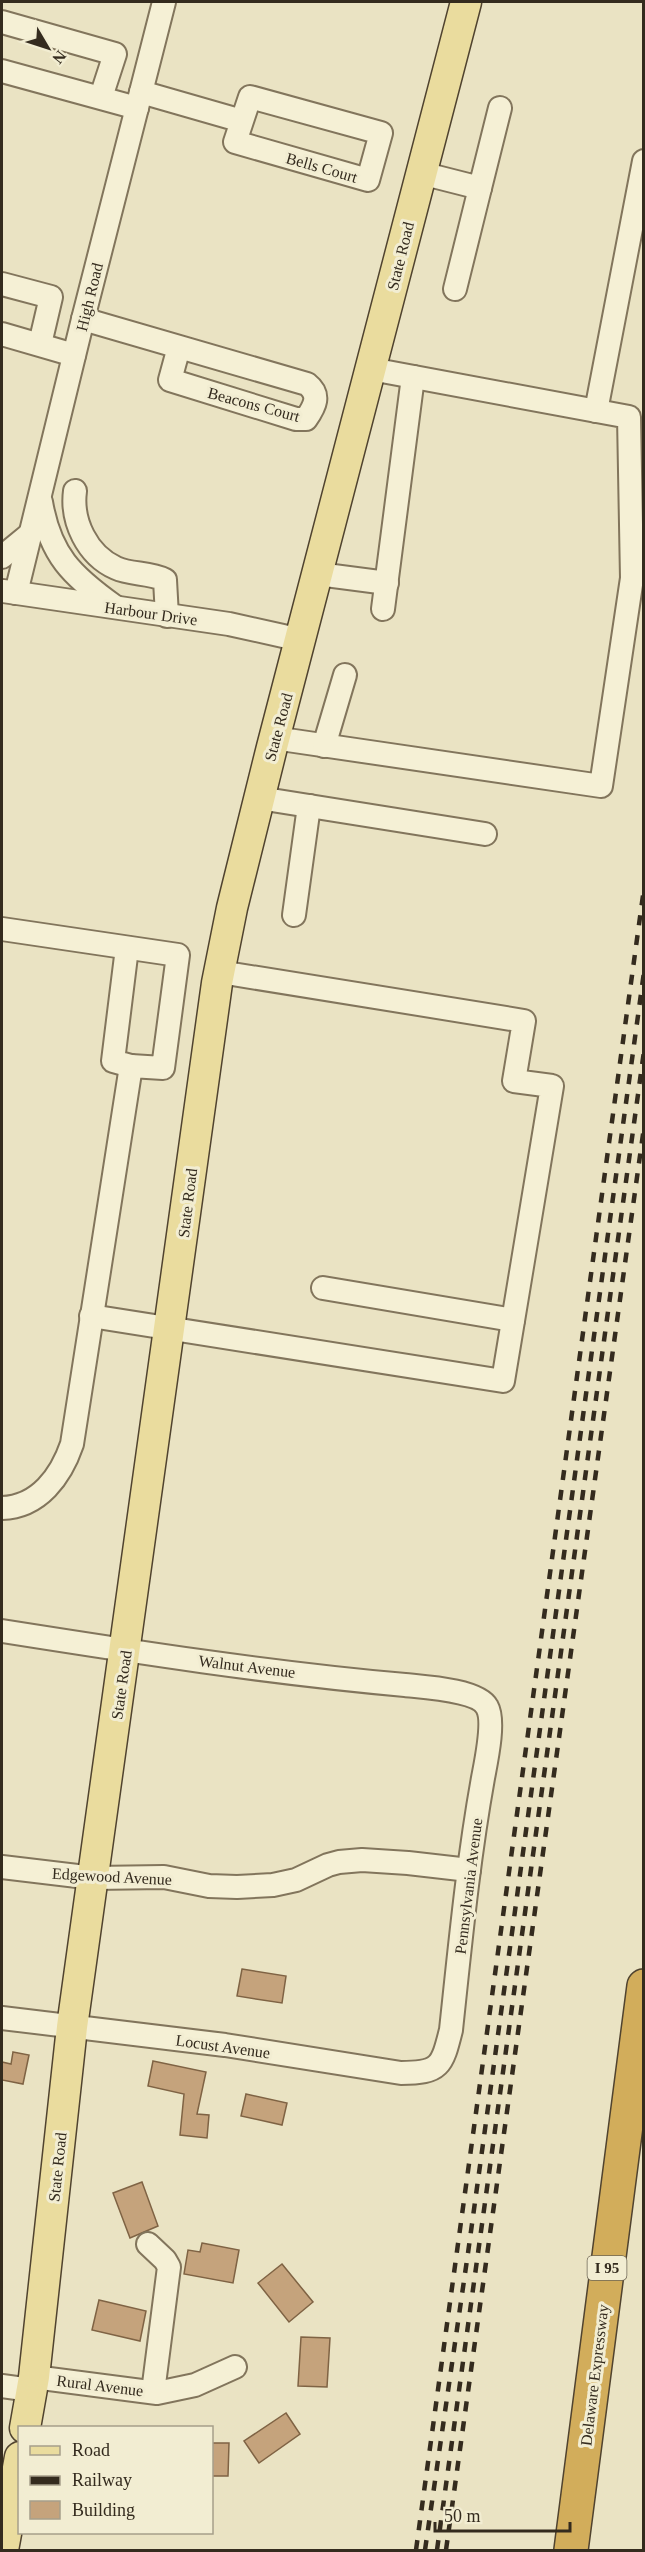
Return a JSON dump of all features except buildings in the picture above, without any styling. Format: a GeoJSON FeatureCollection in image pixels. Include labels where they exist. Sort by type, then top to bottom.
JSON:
{"type":"FeatureCollection","features":[{"type":"Feature","properties":{"kind":"highway","name":"Delaware Expressway"},"geometry":{"type":"LineString","coordinates":[[571,2550],[644,1986]]}},
{"type":"Feature","properties":{"kind":"main road","name":"State Road"},"geometry":{"type":"LineString","coordinates":[[25,2426],[33,2383],[72,2026],[220,972],[232,908],[274,738],[466,2]]}},
{"type":"Feature","properties":{"kind":"main road"},"geometry":{"type":"LineString","coordinates":[[3,2550],[18,2468]]}},
{"type":"Feature","properties":{"kind":"street","name":"High Road"},"geometry":{"type":"LineString","coordinates":[[9,592],[30,534],[164,2]]}},
{"type":"Feature","properties":{"kind":"street"},"geometry":{"type":"LineString","coordinates":[[2,22],[115,54],[101,97]]}},
{"type":"Feature","properties":{"kind":"street"},"geometry":{"type":"LineString","coordinates":[[2,71],[101,97],[139,100],[242,121]]}},
{"type":"Feature","properties":{"kind":"street","name":"Bells Court"},"geometry":{"type":"LineString","coordinates":[[250,97],[381,133],[368,180],[236,142],[242,121],[250,97]]}},
{"type":"Feature","properties":{"kind":"street"},"geometry":{"type":"LineString","coordinates":[[454,289],[500,108]]}},
{"type":"Feature","properties":{"kind":"street"},"geometry":{"type":"LineString","coordinates":[[596,411],[644,161]]}},
{"type":"Feature","properties":{"kind":"street"},"geometry":{"type":"LineString","coordinates":[[421,173],[480,188]]}},
{"type":"Feature","properties":{"kind":"street"},"geometry":{"type":"LineString","coordinates":[[2,284],[51,297],[40,344]]}},
{"type":"Feature","properties":{"kind":"street","name":"Beacons Court"},"geometry":{"type":"LineString","coordinates":[[83,319],[307,384],[314,389],[315,407],[306,419],[296,419],[171,380],[179,347]]}},
{"type":"Feature","properties":{"kind":"street"},"geometry":{"type":"LineString","coordinates":[[2,334],[74,355]]}},
{"type":"Feature","properties":{"kind":"street"},"geometry":{"type":"LineString","coordinates":[[274,738],[601,786],[632,567],[629,417],[371,369]]}},
{"type":"Feature","properties":{"kind":"street"},"geometry":{"type":"LineString","coordinates":[[383,609],[413,377]]}},
{"type":"Feature","properties":{"kind":"street"},"geometry":{"type":"LineString","coordinates":[[75,491],[75,512],[80,530],[88,545],[103,560],[117,568],[155,575],[165,580],[167,616]]}},
{"type":"Feature","properties":{"kind":"street"},"geometry":{"type":"LineString","coordinates":[[40,495],[48,534],[57,552],[83,584],[117,609]]}},
{"type":"Feature","properties":{"kind":"street"},"geometry":{"type":"LineString","coordinates":[[2,557],[30,534]]}},
{"type":"Feature","properties":{"kind":"street"},"geometry":{"type":"LineString","coordinates":[[318,574],[387,583]]}},
{"type":"Feature","properties":{"kind":"street","name":"Harbour Drive"},"geometry":{"type":"LineString","coordinates":[[9,592],[229,624],[301,640]]}},
{"type":"Feature","properties":{"kind":"street"},"geometry":{"type":"LineString","coordinates":[[324,746],[345,675]]}},
{"type":"Feature","properties":{"kind":"street"},"geometry":{"type":"LineString","coordinates":[[260,798],[485,834]]}},
{"type":"Feature","properties":{"kind":"street"},"geometry":{"type":"LineString","coordinates":[[294,915],[309,806]]}},
{"type":"Feature","properties":{"kind":"street"},"geometry":{"type":"LineString","coordinates":[[2,928],[178,956],[163,1068],[131,1066],[113,1061],[127,948]]}},
{"type":"Feature","properties":{"kind":"street"},"geometry":{"type":"LineString","coordinates":[[91,1316],[503,1381],[552,1086],[514,1081],[524,1021],[220,972]]}},
{"type":"Feature","properties":{"kind":"street"},"geometry":{"type":"LineString","coordinates":[[2,1508],[30,1500],[49,1486],[64,1467],[72,1444],[131,1066]]}},
{"type":"Feature","properties":{"kind":"street"},"geometry":{"type":"LineString","coordinates":[[323,1288],[513,1320]]}},
{"type":"Feature","properties":{"kind":"street","name":"Walnut Avenue"},"geometry":{"type":"LineString","coordinates":[[2,1631],[126,1651],[359,1681],[441,1688],[476,1699],[488,1708]]}},
{"type":"Feature","properties":{"kind":"street","name":"Pennsylvania Avenue"},"geometry":{"type":"LineString","coordinates":[[441,2063],[451,2030],[469,1870],[487,1755],[488,1708]]}},
{"type":"Feature","properties":{"kind":"street","name":"Edgewood Avenue"},"geometry":{"type":"LineString","coordinates":[[2,1867],[94,1878],[164,1877],[209,1886],[237,1887],[273,1885],[296,1880],[339,1862],[362,1860],[469,1870]]}},
{"type":"Feature","properties":{"kind":"street","name":"Locust Avenue"},"geometry":{"type":"LineString","coordinates":[[2,2018],[225,2046],[401,2073],[430,2071],[441,2063]]}},
{"type":"Feature","properties":{"kind":"street"},"geometry":{"type":"LineString","coordinates":[[148,2244],[169,2267],[153,2392]]}},
{"type":"Feature","properties":{"kind":"street","name":"Rural Avenue"},"geometry":{"type":"LineString","coordinates":[[2,2386],[33,2383],[153,2392],[195,2385],[235,2367]]}},
{"type":"Feature","properties":{"kind":"railway"},"geometry":{"type":"LineString","coordinates":[[416,2550],[644,888]]}},
{"type":"Feature","properties":{"kind":"railway"},"geometry":{"type":"LineString","coordinates":[[425,2550],[644,972]]}},
{"type":"Feature","properties":{"kind":"railway"},"geometry":{"type":"LineString","coordinates":[[437,2550],[644,1051]]}},
{"type":"Feature","properties":{"kind":"railway"},"geometry":{"type":"LineString","coordinates":[[446,2550],[644,1127]]}}]}
